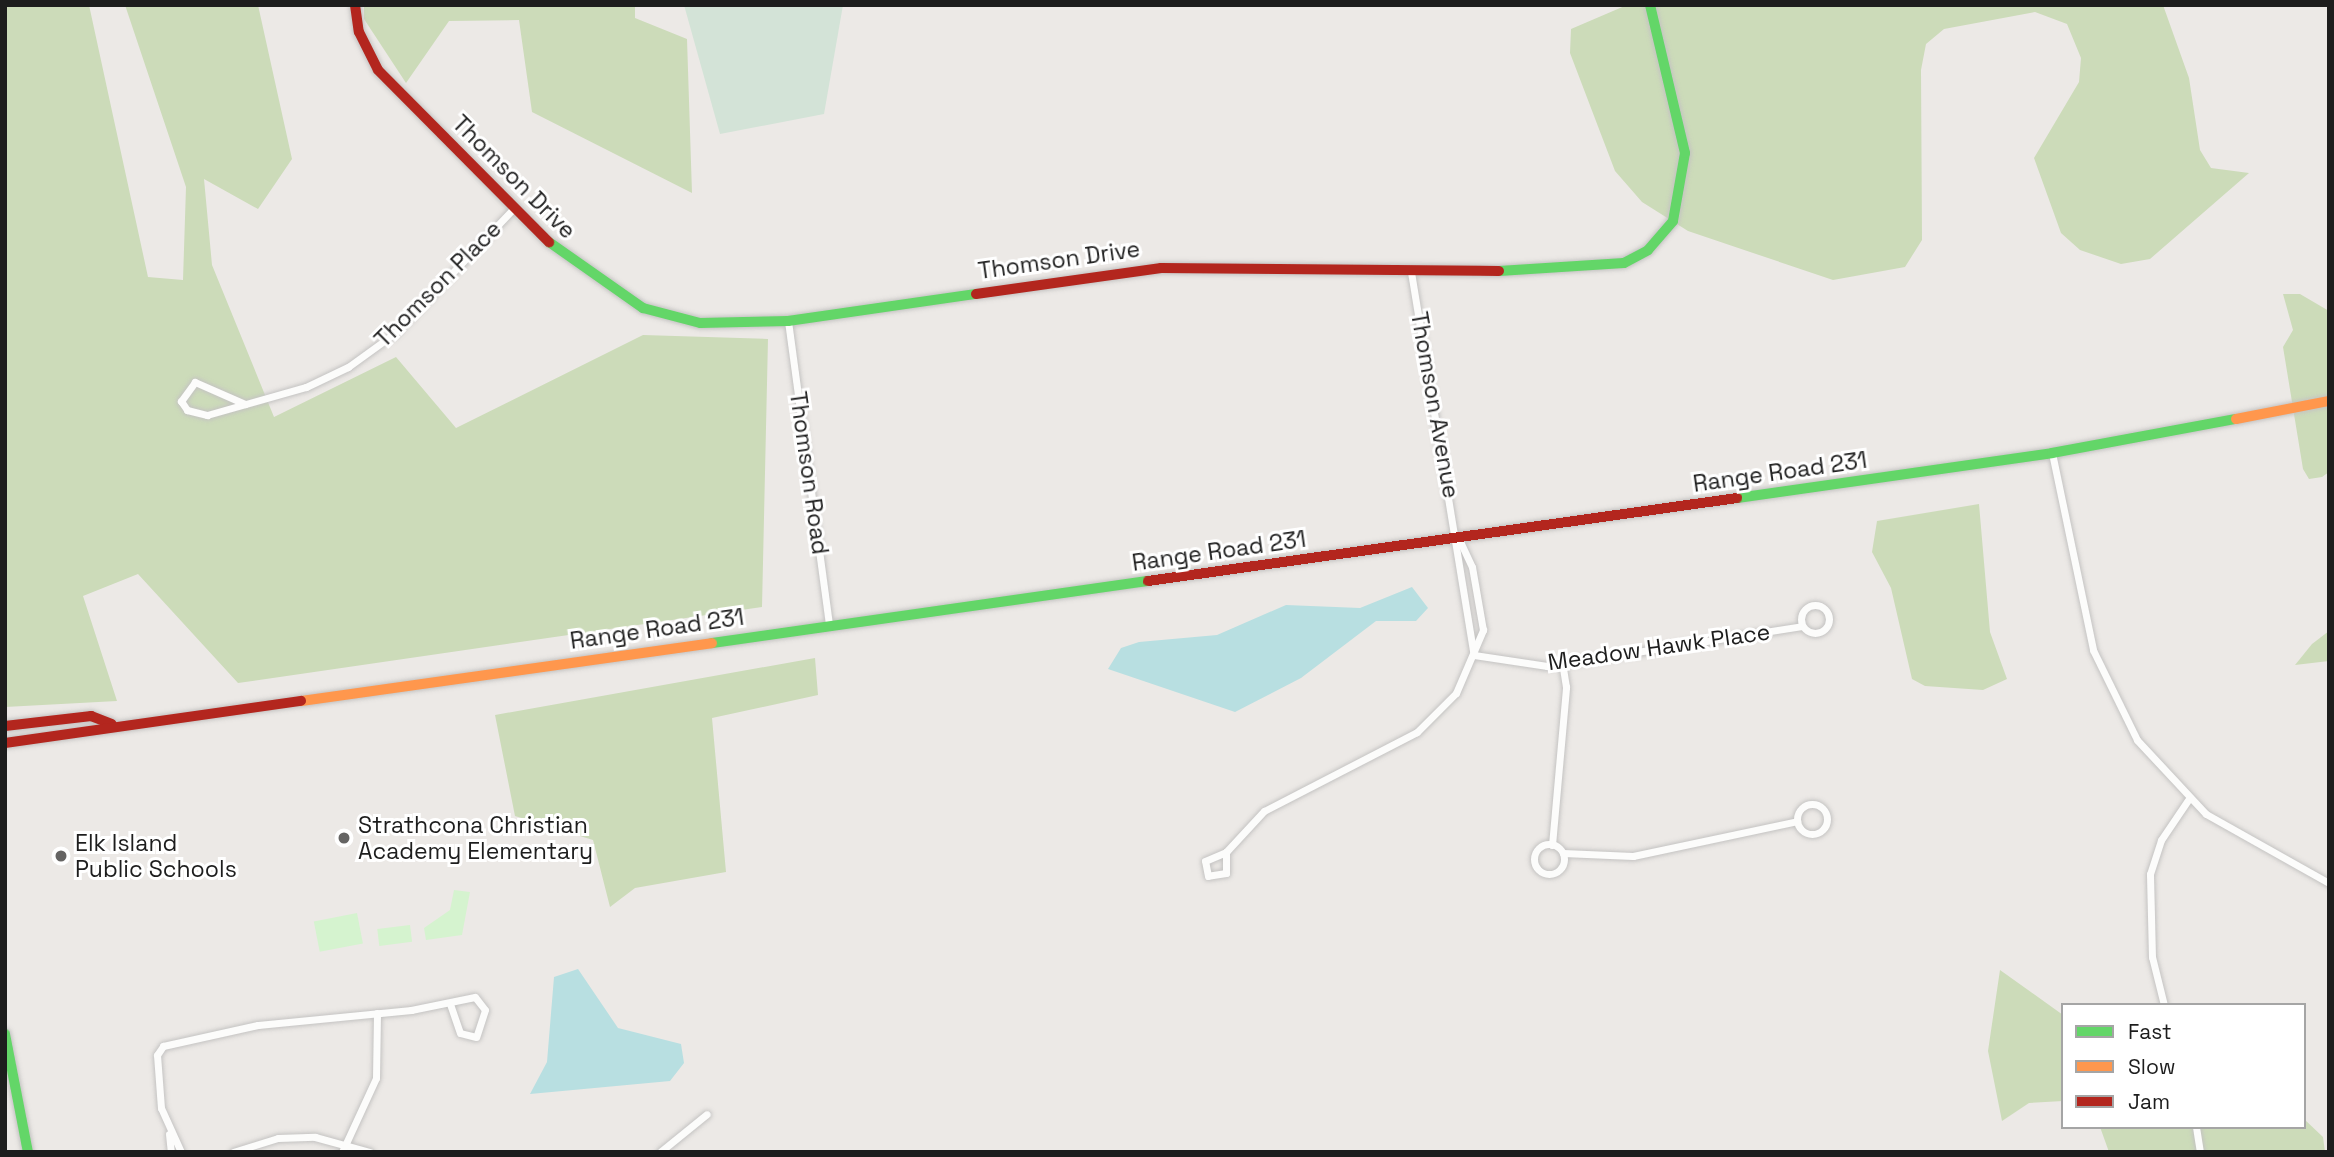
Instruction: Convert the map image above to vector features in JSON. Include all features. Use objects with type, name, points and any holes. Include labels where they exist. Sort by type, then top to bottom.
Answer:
[{"type":"street","name":"Thomson Drive","points":[[355,5],[359,32],[378,70],[513,209],[574,265],[643,308],[700,323],[788,321],[1161,268],[1411,272],[1596,268],[1648,250],[1673,220],[1685,163],[1650,5]]},
{"type":"street","name":"Thomson Place","points":[[245,404],[195,382],[183,389],[181,401],[187,410],[207,415],[245,404],[317,382],[395,333],[513,209]]},
{"type":"street","name":"Thomson Avenue","points":[[1411,272],[1459,539]]},
{"type":"street","name":"Thomson Road","points":[[788,321],[829,626]]},
{"type":"street","name":"Range Road 231","points":[[5,743],[112,724],[1459,539],[2052,453],[2329,401]]},
{"type":"street","points":[[2052,453],[2084,620],[2103,677],[2137,740],[2188,800],[2329,883]]},
{"type":"street","points":[[1459,539],[1474,655]]},
{"type":"street","points":[[1226,852],[1274,804],[1418,732],[1457,693],[1483,629],[1472,568],[1459,539]]},
{"type":"street","name":"Meadow Hawk Place","points":[[1474,655],[1562,663],[1802,626],[1823,631],[1826,611],[1806,608],[1802,626]]},
{"type":"street","points":[[1552,845],[1566,687],[1562,663]]},
{"type":"street","name":"Range Road 231","points":[[5,726],[91,716],[112,724]]},
{"type":"street","points":[[2164,1003],[2152,957],[2150,874],[2161,840],[2188,800]]},
{"type":"street","points":[[1813,804],[1827,820],[1810,834],[1797,821],[1801,809],[1813,804]]},
{"type":"street","points":[[1552,845],[1563,853],[1633,856],[1797,821]]},
{"type":"street","points":[[1552,845],[1536,852],[1539,871],[1558,872],[1563,853]]},
{"type":"street","points":[[171,1152],[158,1063],[163,1046],[258,1025],[481,1000],[478,1035],[460,1033],[450,1004]]},
{"type":"street","points":[[342,1152],[376,1077],[377,1013]]},
{"type":"street","points":[[5,1034],[28,1148]]},
{"type":"street","points":[[660,1152],[707,1114]]},
{"type":"street","points":[[2196,1129],[2200,1152]]},
{"type":"street","points":[[169,1133],[181,1152]]},
{"type":"street","points":[[233,1152],[278,1139],[347,1142],[370,1152]]},
{"type":"green space","points":[[5,5],[89,5],[148,277],[183,280],[186,187],[125,5],[258,5],[292,159],[258,209],[204,179],[212,265],[274,417],[396,357],[456,428],[643,335],[768,339],[762,607],[238,683],[138,574],[83,596],[117,701],[5,707]]},
{"type":"green space","points":[[364,5],[635,5],[635,18],[687,39],[692,193],[532,112],[519,20],[449,21],[406,83],[364,19]]},
{"type":"green space","points":[[684,5],[843,5],[824,114],[720,134]]},
{"type":"green space","points":[[1627,5],[2163,5],[2189,78],[2200,150],[2211,168],[2249,173],[2150,259],[2121,264],[2080,250],[2061,233],[2034,158],[2079,82],[2081,58],[2067,24],[2035,12],[1944,29],[1926,44],[1921,70],[1922,240],[1905,267],[1833,280],[1688,231],[1642,202],[1615,171],[1570,53],[1571,29]]},
{"type":"green space","points":[[2283,294],[2300,294],[2329,311],[2329,472],[2322,477],[2309,479],[2303,469],[2283,347],[2293,330]]},
{"type":"green space","points":[[1979,504],[1990,632],[2007,679],[1983,690],[1925,686],[1912,679],[1891,588],[1872,552],[1877,521]]},
{"type":"green space","points":[[2329,631],[2329,661],[2295,665],[2312,644]]},
{"type":"green space","points":[[815,658],[818,695],[712,718],[726,872],[635,888],[610,907],[593,840],[515,816],[495,715]]},
{"type":"green space","points":[[454,890],[470,892],[462,935],[426,940],[424,928],[450,910]]},
{"type":"green space","points":[[357,913],[363,943],[320,952],[314,921]]},
{"type":"green space","points":[[410,925],[412,942],[379,946],[377,929]]},
{"type":"green space","points":[[2000,970],[2061,1014],[2061,1101],[2029,1103],[2002,1121],[1988,1051]]},
{"type":"green space","points":[[2306,1121],[2323,1137],[2325,1152],[2109,1152],[2101,1129],[2306,1129]]},
{"type":"water","points":[[1412,587],[1428,608],[1416,621],[1376,621],[1301,678],[1235,712],[1108,669],[1121,648],[1139,642],[1217,635],[1286,605],[1360,608]]},
{"type":"water","points":[[578,969],[618,1028],[681,1044],[684,1063],[670,1081],[530,1094],[547,1062],[554,977]]},
{"type":"traffic: fast","points":[[1499,271],[1624,263],[1648,250],[1673,221],[1685,153],[1650,5]]},
{"type":"traffic: fast","points":[[549,242],[643,308],[700,323],[788,321],[976,294]]},
{"type":"traffic: fast","points":[[1737,498],[2052,453],[2236,419]]},
{"type":"traffic: fast","points":[[712,643],[1148,581]]},
{"type":"traffic: fast","points":[[5,1034],[28,1152]]},
{"type":"traffic: slow","points":[[2236,419],[2329,401]]},
{"type":"traffic: slow","points":[[301,701],[712,643]]},
{"type":"traffic: jam","points":[[355,5],[359,32],[378,70],[549,242]]},
{"type":"traffic: jam","points":[[976,294],[1161,268],[1499,271]]},
{"type":"traffic: jam","points":[[1148,581],[1737,498]]},
{"type":"traffic: jam","points":[[5,743],[301,701]]},
{"type":"traffic: jam","points":[[5,726],[91,716],[112,724]]},
{"type":"place","name":"Strathcona Christian Academy Elementary","points":[[344,838]]},
{"type":"place","name":"Elk Island Public Schools","points":[[61,856]]}]
